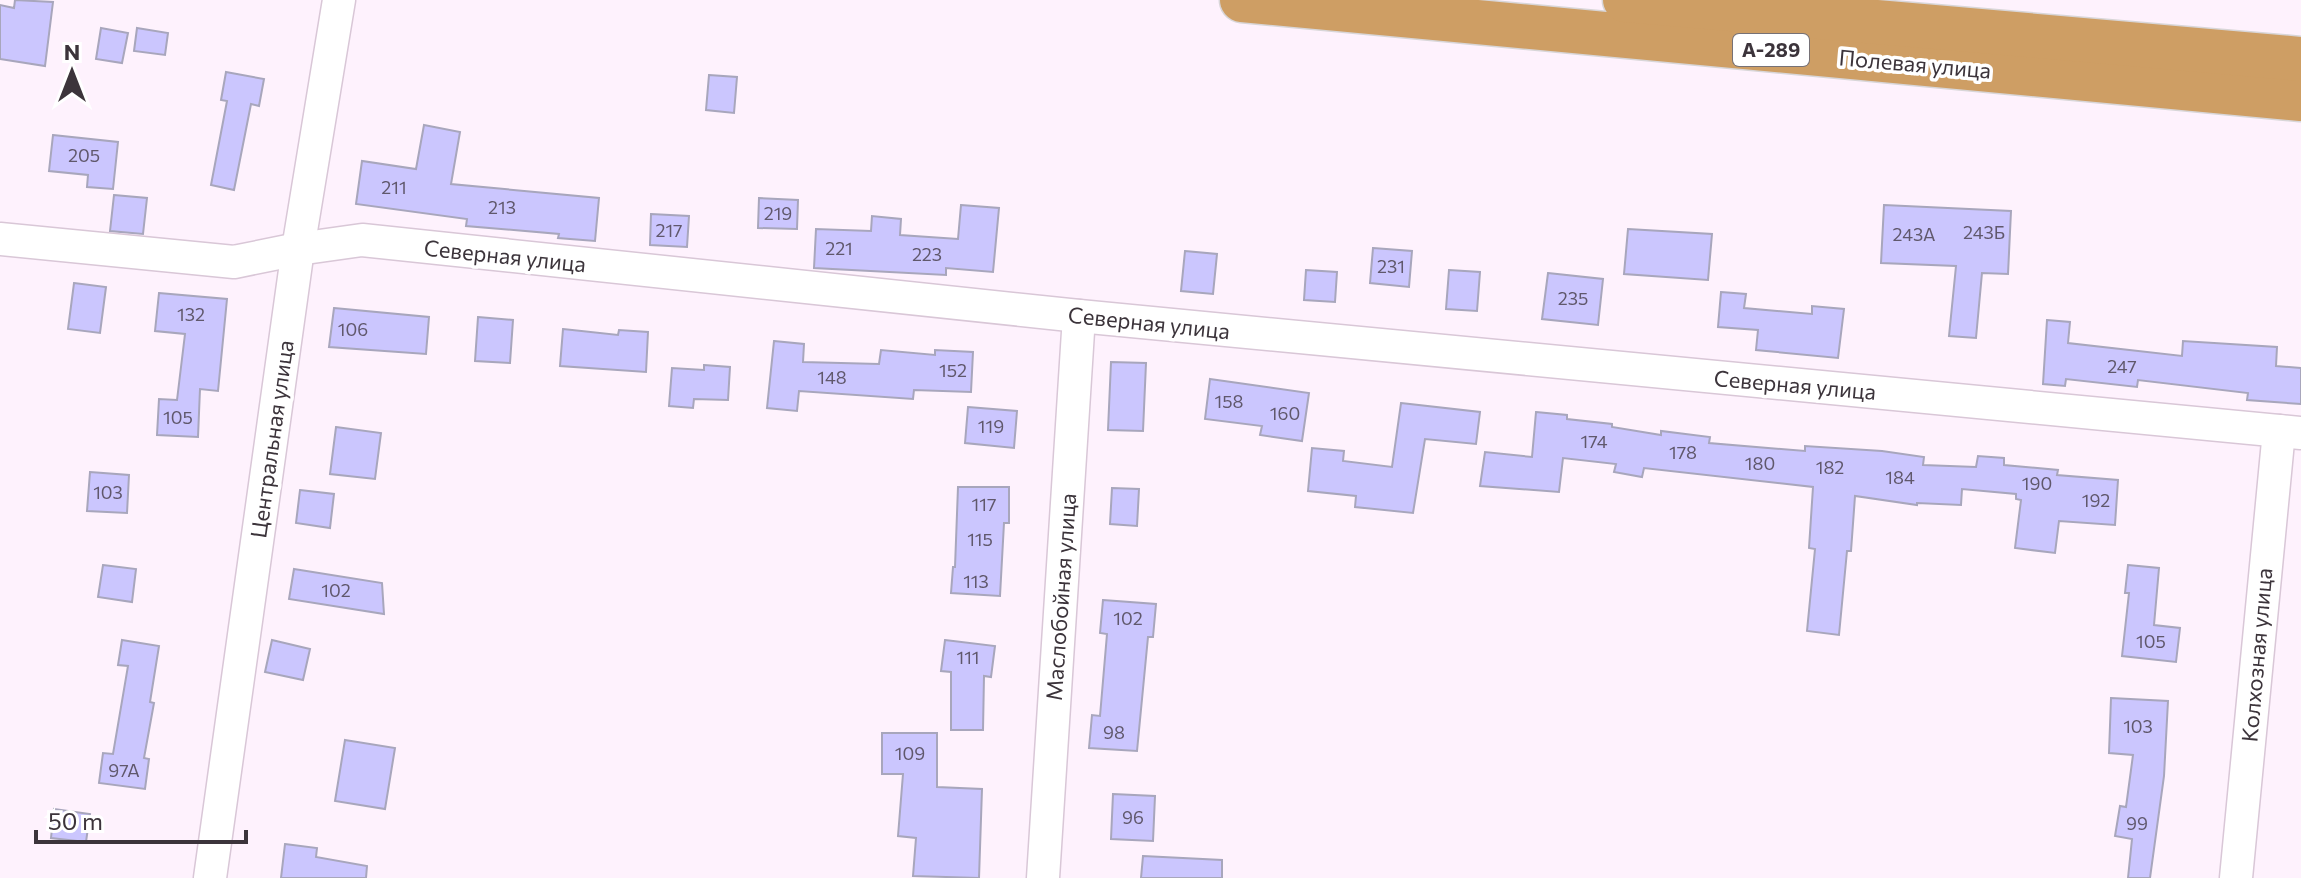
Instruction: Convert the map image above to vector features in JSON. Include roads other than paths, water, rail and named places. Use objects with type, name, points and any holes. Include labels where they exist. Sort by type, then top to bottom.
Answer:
[{"type":"highway","name":"Полевая улица","points":[[1242,0],[2301,99]]},
{"type":"highway","name":"Полевая улица","points":[[1625,0],[2301,59]]},
{"type":"street","name":"Центральная улица","points":[[210,878],[298,249],[339,2]]},
{"type":"street","name":"Северная улица","points":[[0,239],[234,262],[362,240],[1079,316],[2290,432]]},
{"type":"street","name":"Маслобойная улица","points":[[1043,878],[1079,316]]},
{"type":"street","name":"Колхозная улица","points":[[2236,878],[2290,432]]}]
